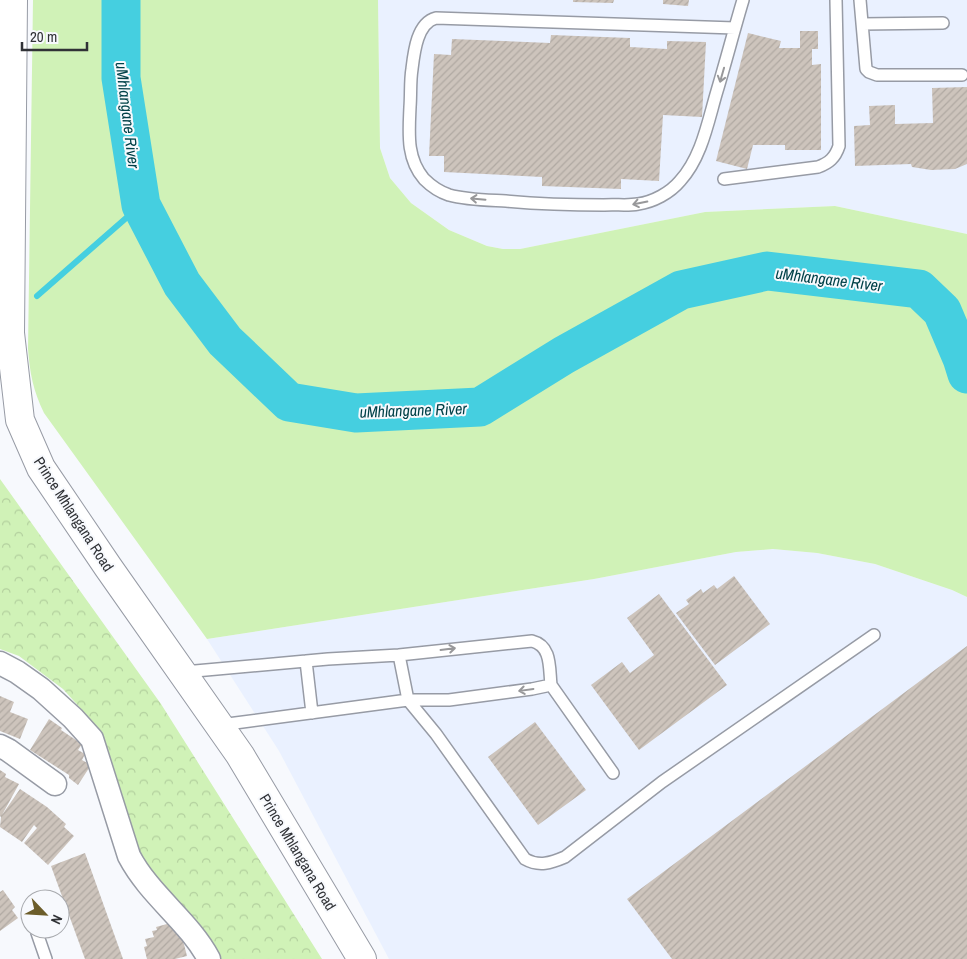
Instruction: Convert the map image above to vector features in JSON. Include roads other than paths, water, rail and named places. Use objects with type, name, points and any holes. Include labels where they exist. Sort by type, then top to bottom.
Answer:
[{"type":"street","name":"Prince Mhlangana Road","points":[[12,0],[10,333],[20,420],[41,468],[240,755],[362,959]]},
{"type":"street","points":[[0,663],[17,672],[41,689],[74,718],[92,739],[130,856],[138,872],[198,941],[209,959]]},
{"type":"street","points":[[0,746],[55,784]]},
{"type":"lane","points":[[735,28],[436,18],[427,22],[420,33],[411,73],[409,144],[413,160],[425,180],[438,190],[450,195],[472,199],[556,205],[639,204],[660,197],[672,190],[681,181],[691,166],[704,137],[743,0]]},
{"type":"lane","points":[[724,179],[818,167],[827,163],[837,153],[839,146],[836,0]]},
{"type":"lane","points":[[860,0],[866,68],[869,72],[877,75],[962,75]]},
{"type":"lane","points":[[862,24],[943,23]]},
{"type":"lane","points":[[399,655],[408,700],[436,734],[525,859],[532,863],[549,863],[565,857],[662,782],[874,635]]},
{"type":"lane","points":[[183,673],[306,661],[399,655],[532,641],[542,645],[546,651],[551,685],[614,773]]},
{"type":"lane","points":[[306,661],[312,713]]},
{"type":"lane","points":[[220,725],[408,700],[449,700],[551,685]]},
{"type":"lane","points":[[39,939],[46,959]]},
{"type":"waterway","name":"uMhlangane River","points":[[121,0],[121,78],[141,205],[182,284],[225,341],[289,402],[356,413],[480,407],[564,355],[681,290],[767,271],[919,289],[942,311],[967,374]]},
{"type":"waterway","points":[[37,296],[141,205]]}]
